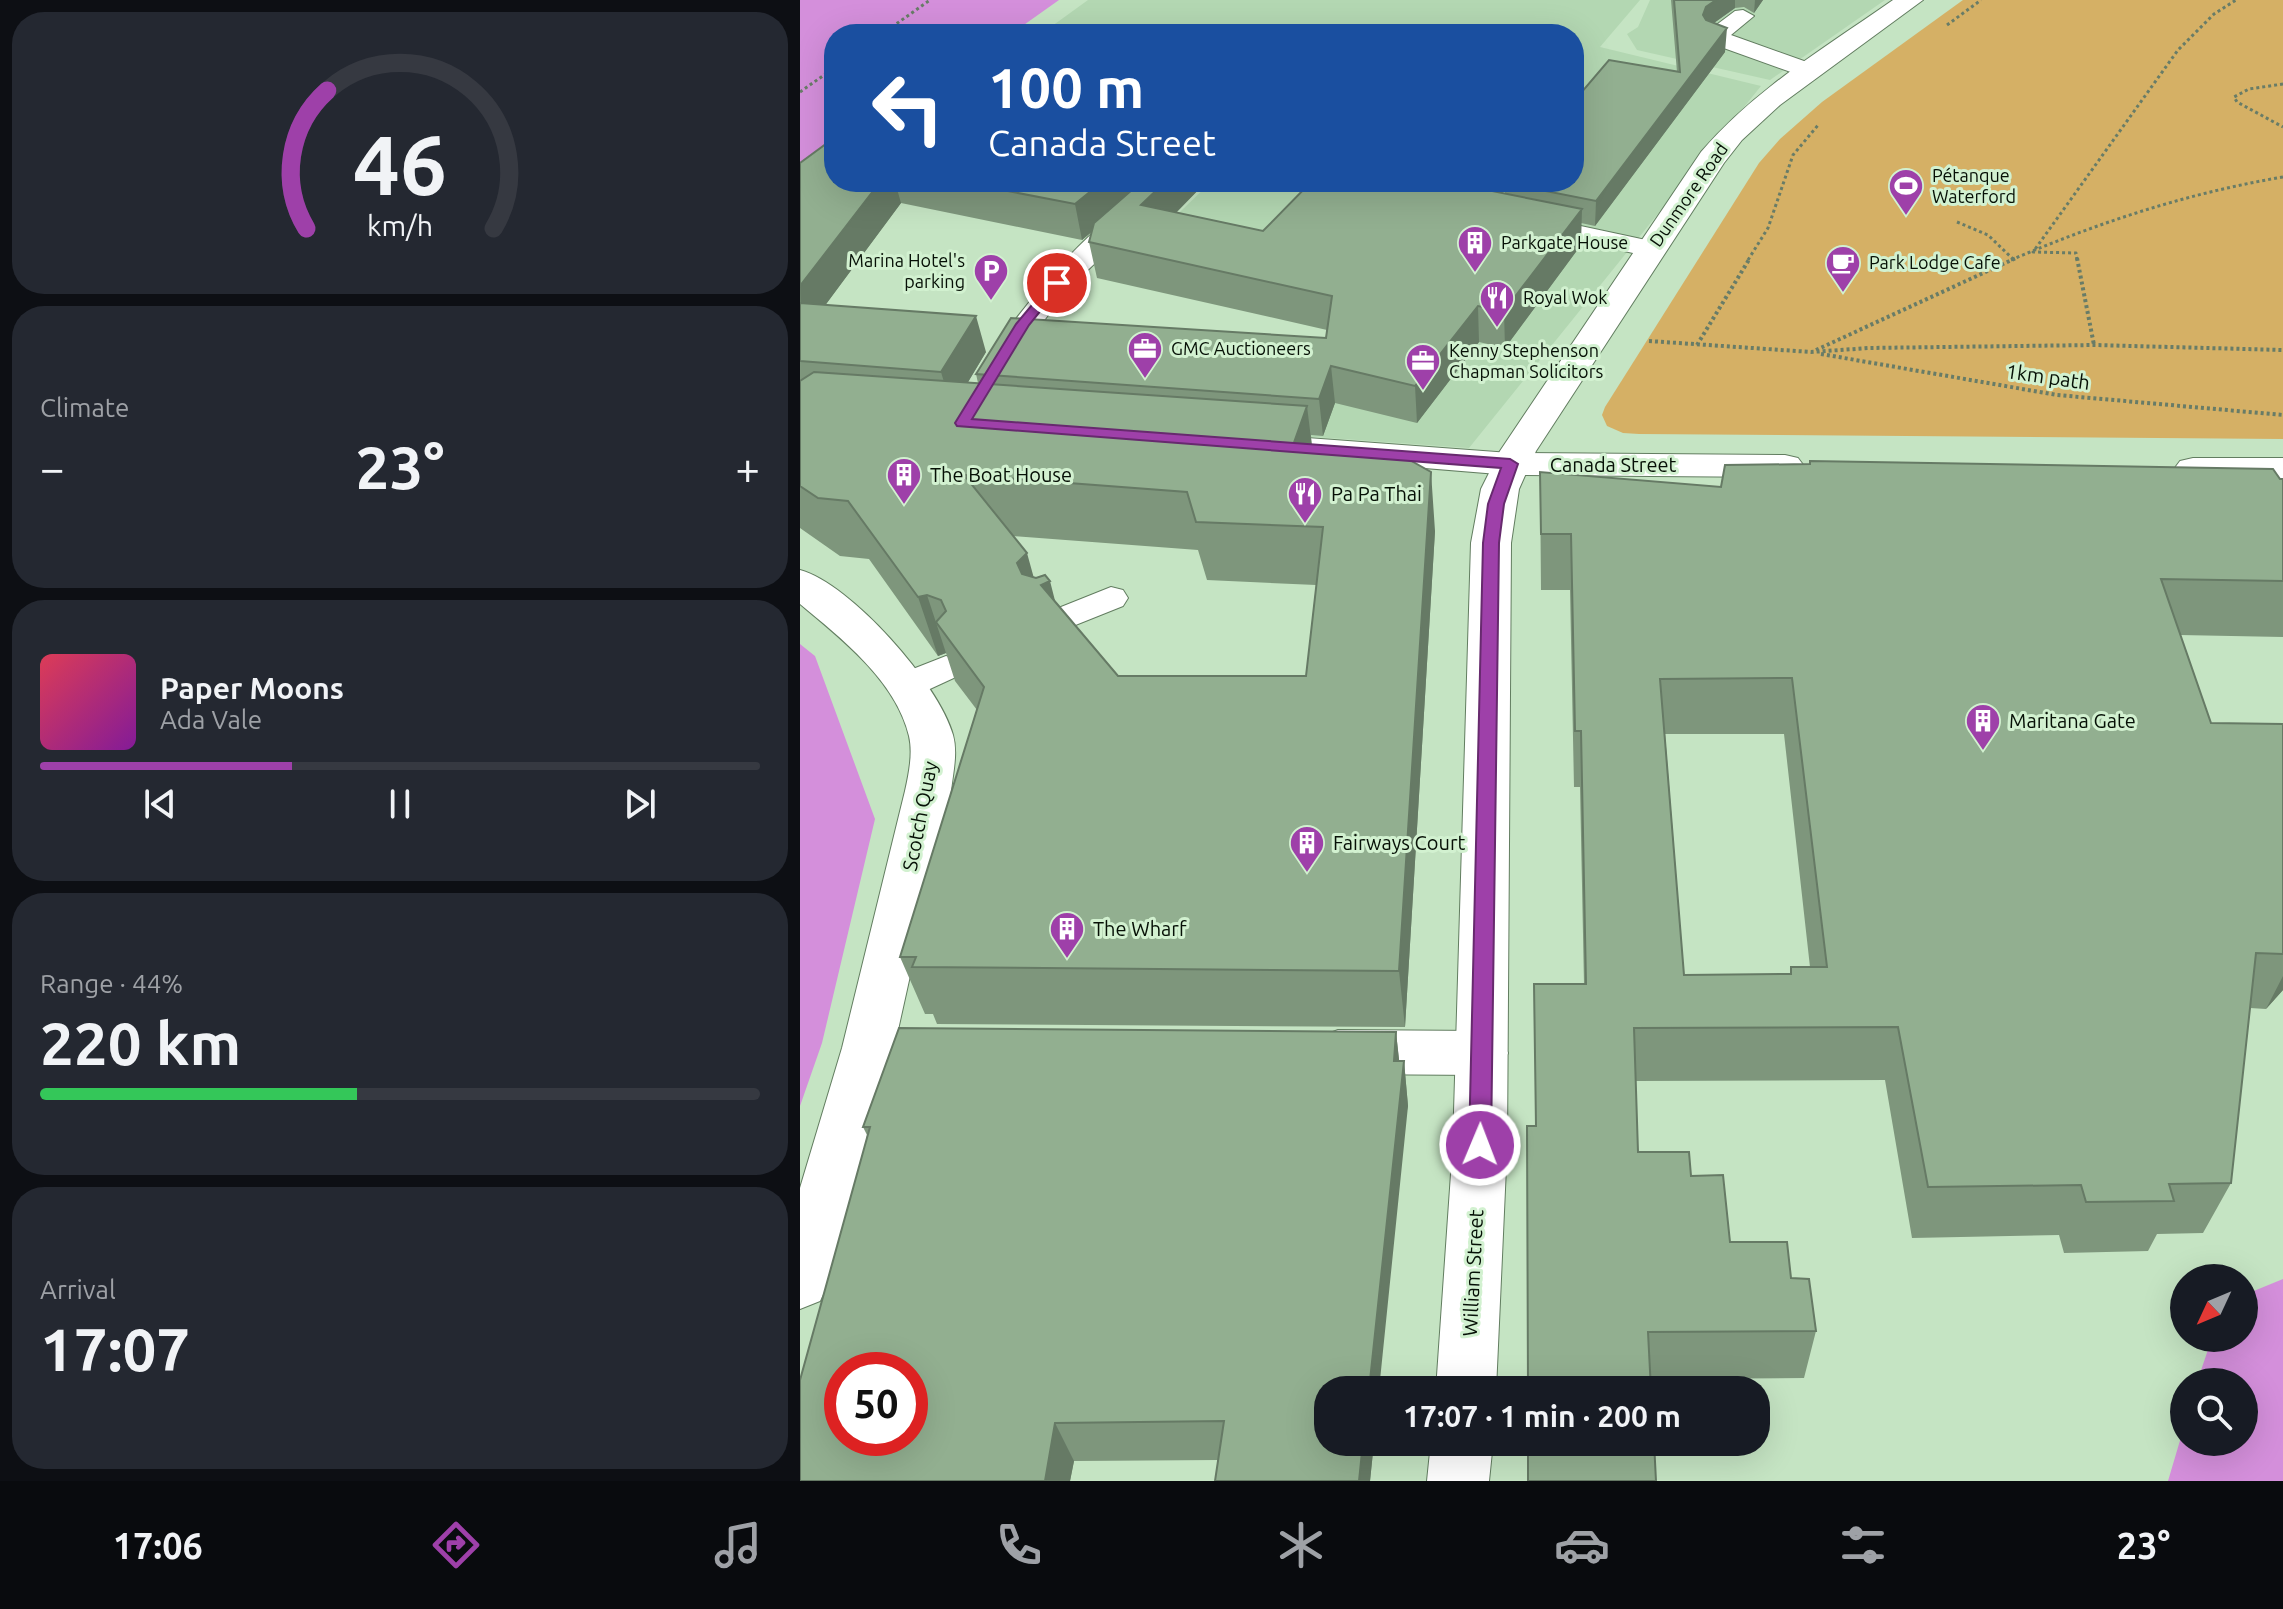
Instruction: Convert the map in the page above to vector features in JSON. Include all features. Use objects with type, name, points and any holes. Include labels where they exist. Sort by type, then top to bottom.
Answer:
[{"type":"main road","name":"Dunmore Road","points":[[1549,401],[1732,134],[1770,99],[1910,0]]},
{"type":"main road","name":"William Street","points":[[1467,1376],[1475,1256],[1482,1053],[1491,543],[1496,504],[1510,464],[1549,401]]},
{"type":"main road","name":"Canada Street","points":[[1216,442],[1510,464],[1819,466]]},
{"type":"main road","points":[[2155,468],[2265,478]]},
{"type":"main road","name":"Scotch Quay","points":[[800,583],[855,630],[926,677],[932,761],[891,1049],[800,1282]]},
{"type":"main road","points":[[1293,1052],[1482,1053]]},
{"type":"main road","points":[[1458,1481],[1461,1456]]},
{"type":"lane","points":[[1743,16],[1715,37],[1810,71]]},
{"type":"lane","points":[[984,386],[1058,268],[1121,192]]},
{"type":"lane","points":[[1058,268],[1148,201]]},
{"type":"lane","points":[[1511,219],[1651,249]]},
{"type":"lane","points":[[1053,623],[1111,598]]},
{"type":"path","points":[[896,24],[930,0]]},
{"type":"path","points":[[1944,28],[1981,0]]},
{"type":"path","points":[[2033,252],[2178,50],[2214,14],[2236,0]]},
{"type":"path","points":[[800,92],[824,75]]},
{"type":"path","points":[[2283,84],[2249,89],[2234,97],[2237,102],[2283,127]]},
{"type":"path","points":[[1824,118],[1793,155],[1768,228],[1697,345],[1811,352],[2094,345],[2283,350]]},
{"type":"path","points":[[1811,352],[2014,260],[2151,208],[2231,186],[2283,177]]},
{"type":"path","points":[[1957,222],[1988,235],[2014,260]]},
{"type":"path","points":[[2033,252],[2076,253],[2094,345]]},
{"type":"path","name":"1km path","points":[[1811,352],[2057,395],[2283,415]]},
{"type":"shaded area","points":[[800,0],[1059,0],[1025,24],[824,24],[824,165],[800,182]]},
{"type":"shaded area","points":[[1088,0],[1640,0],[1600,47],[1761,86],[1469,448],[982,413],[1019,351],[1343,374],[1410,293],[1155,236],[1201,192],[1584,192],[1584,24],[1055,24]]},
{"type":"shaded area","points":[[1650,0],[1885,0],[1770,80],[1637,50],[1627,34],[1638,27]]},
{"type":"shaded area","points":[[1963,0],[2283,0],[2283,439],[1639,434],[1623,433],[1607,426],[1602,415],[1605,407],[1759,163],[1780,139],[1822,102]]},
{"type":"shaded area","points":[[800,644],[815,656],[875,819],[822,1043],[800,1106]]},
{"type":"building","points":[[1674,0],[1716,0],[1706,7],[1703,15],[1706,20],[1727,28],[1596,201],[1550,192],[1584,192],[1584,89],[1609,60],[1680,72]]},
{"type":"building","points":[[824,145],[824,192],[872,192],[800,286],[800,163]]},
{"type":"building","points":[[1013,192],[1090,192],[1075,204]]},
{"type":"building","points":[[1130,192],[1155,192],[1141,205],[1263,231],[1301,192],[1497,192],[1582,209],[1504,311],[1478,306],[1415,386],[1331,366],[1319,399],[976,374],[1011,318],[1326,338],[1332,296],[1089,242],[1094,223]]},
{"type":"building","points":[[800,303],[976,316],[941,372],[800,361]]},
{"type":"building","points":[[814,372],[1307,406],[1292,448],[1406,458],[1431,472],[1399,971],[912,967],[916,957],[900,957],[984,687],[936,622],[946,611],[941,600],[927,595],[918,597],[848,501],[818,498],[800,486],[800,381]],"holes":[[[964,475],[1187,492],[1196,522],[1323,527],[1306,676],[1118,676],[1041,585],[1050,581],[1045,575],[1036,578],[1022,574],[1017,563],[1027,553]]]},
{"type":"building","points":[[1810,461],[2273,469],[2283,479],[2283,581],[2161,579],[2211,723],[2283,724],[2283,954],[2256,953],[2231,1183],[2169,1184],[2174,1201],[2086,1202],[2081,1185],[1928,1187],[1898,1027],[1634,1028],[1638,1152],[1689,1152],[1691,1176],[1723,1175],[1730,1242],[1787,1242],[1791,1278],[1809,1279],[1816,1331],[1648,1332],[1650,1376],[1528,1376],[1527,1126],[1536,1126],[1534,984],[1586,984],[1581,731],[1575,731],[1571,534],[1541,534],[1540,472],[1721,487],[1725,465],[1810,464]],"holes":[[[1792,678],[1827,967],[1791,967],[1791,974],[1684,975],[1660,679]]]},
{"type":"building","points":[[899,1028],[1396,1032],[1394,1061],[1404,1061],[1370,1376],[1314,1376],[1314,1456],[1362,1456],[1359,1481],[1215,1481],[1224,1421],[1055,1423],[1045,1481],[800,1481],[800,1380],[870,1127],[863,1127]]},
{"type":"building","points":[[1528,1456],[1655,1456],[1656,1481],[1528,1481]]},
{"type":"waterway","points":[[2250,1481],[2283,1354]]},
{"type":"place","name":"Pétanque Waterford","points":[[1906,217]]},
{"type":"place","name":"Parkgate House","points":[[1475,274]]},
{"type":"place","name":"Park Lodge Cafe","points":[[1843,294]]},
{"type":"place","name":"Marina Hotel's parking","points":[[991,302]]},
{"type":"place","name":"Royal Wok","points":[[1497,329]]},
{"type":"place","name":"GMC Auctioneers","points":[[1145,380]]},
{"type":"place","name":"Kenny Stephenson Chapman Solicitors","points":[[1423,392]]},
{"type":"place","name":"The Boat House","points":[[904,506]]},
{"type":"place","name":"Pa Pa Thai","points":[[1305,525]]},
{"type":"place","name":"Maritana Gate","points":[[1983,752]]},
{"type":"place","name":"Fairways Court","points":[[1307,874]]},
{"type":"place","name":"The Wharf","points":[[1067,960]]},
{"type":"route","points":[[1057,283],[1023,324],[962,423],[1510,464],[1496,504],[1491,543],[1480,1145]]}]
